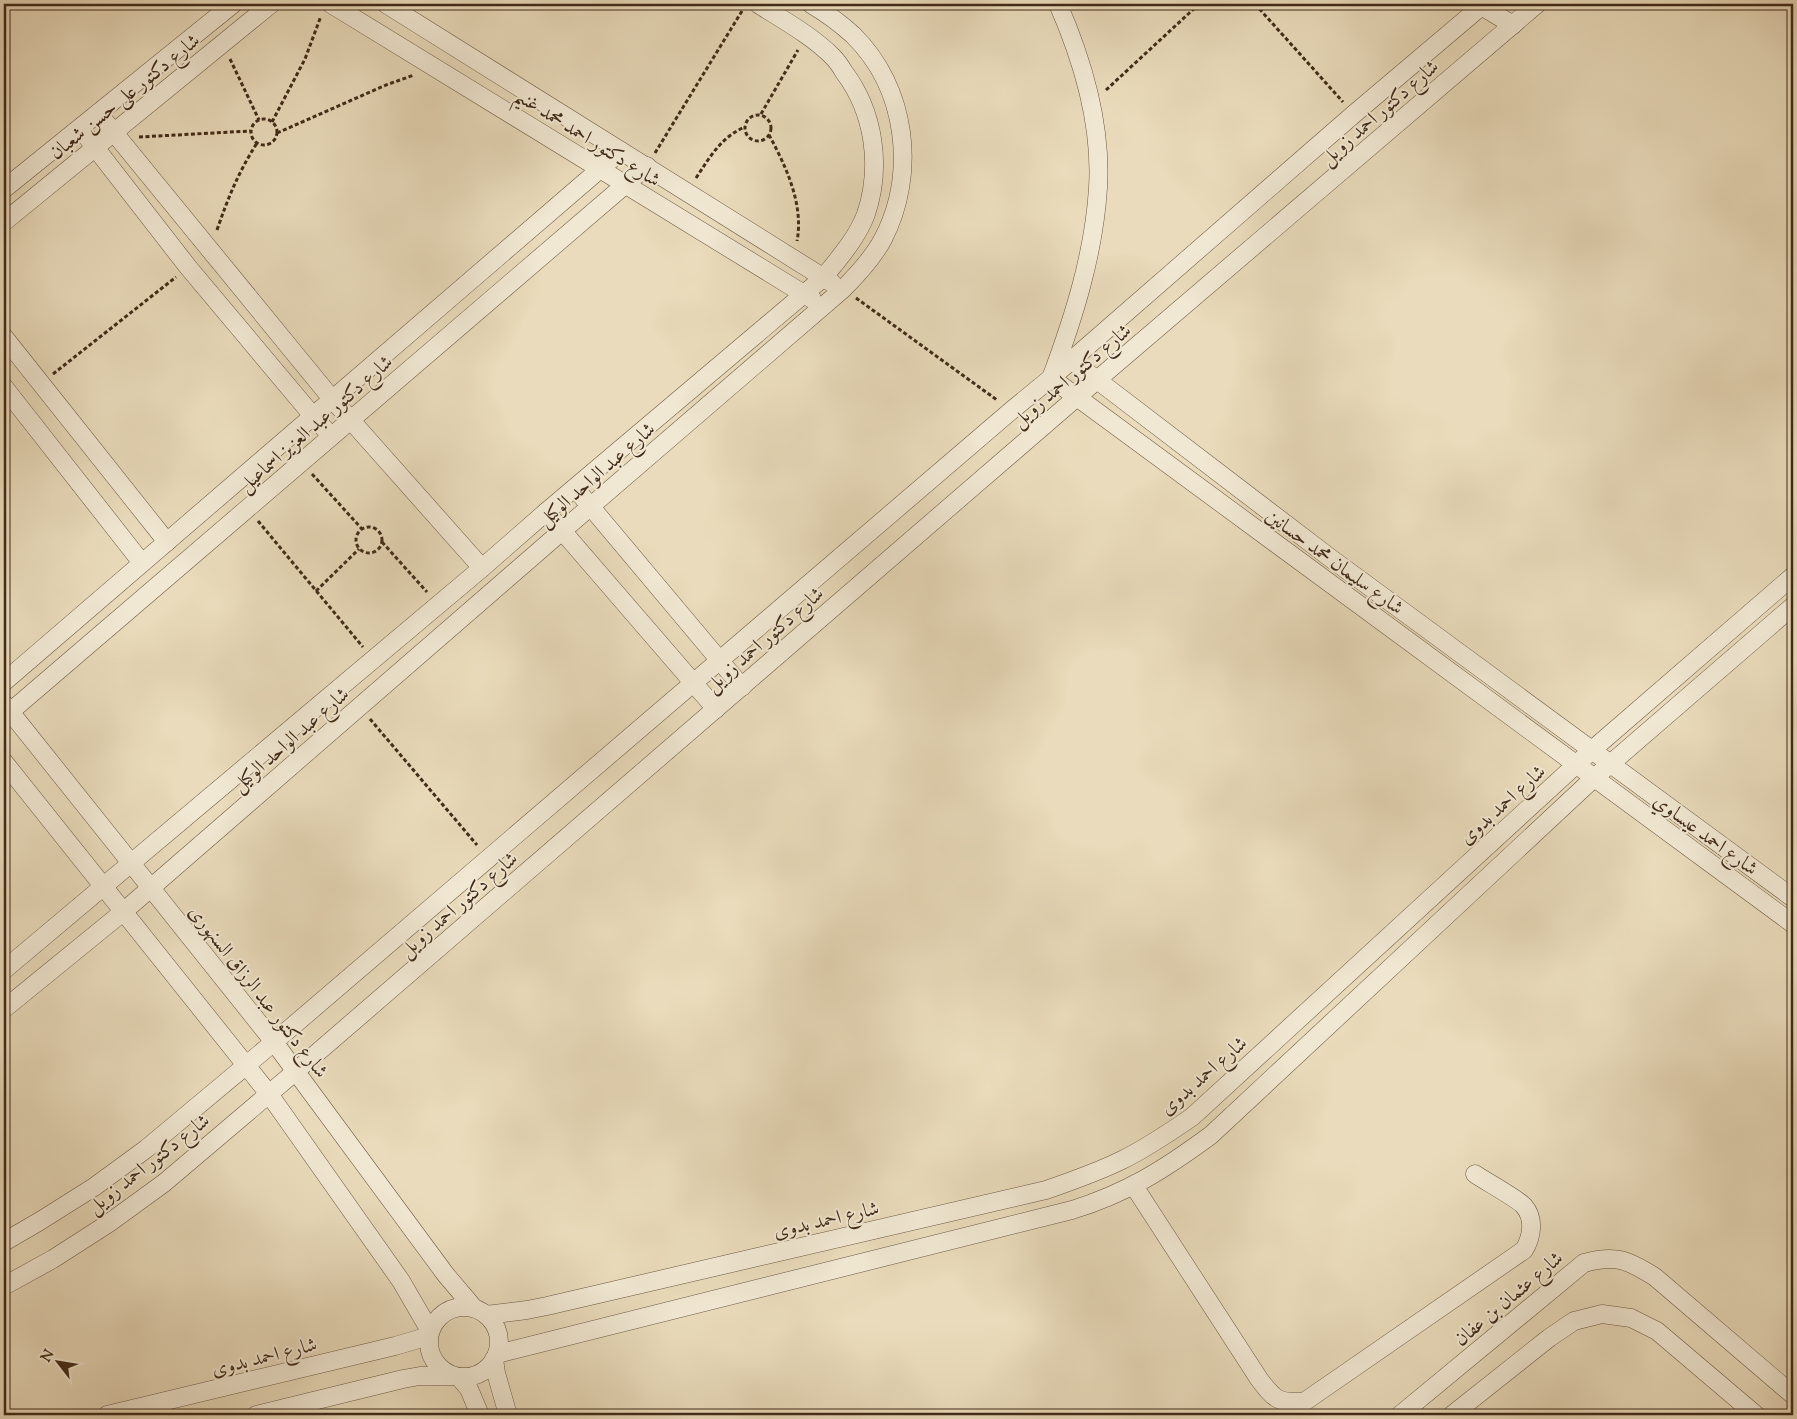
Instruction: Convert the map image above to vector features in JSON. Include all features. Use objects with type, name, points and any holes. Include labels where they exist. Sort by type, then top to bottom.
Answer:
[{"type":"street","name":"شارع دكتور على حسن شعبان","points":[[4,189],[233,4]]},
{"type":"street","name":"شارع دكتور على حسن شعبان","points":[[4,222],[95,147],[116,135],[222,43],[271,4]]},
{"type":"street","name":"شارع دكتور احمد محمد غنيم","points":[[386,4],[843,289]]},
{"type":"street","name":"شارع عبد الواحد الوكيل","points":[[4,970],[132,864],[824,277],[851,244],[865,214],[873,181],[874,148],[867,115],[854,84],[834,57],[806,35],[758,4]]},
{"type":"street","name":"شارع عبد الواحد الوكيل","points":[[4,1008],[151,888],[562,530],[843,289],[868,263],[883,240],[894,215],[901,188],[902,133],[886,81],[872,57],[854,36],[834,18],[811,4]]},
{"type":"street","points":[[1050,378],[1073,318],[1082,285],[1092,236],[1098,187],[1096,137],[1088,87],[1074,39],[1058,4]]},
{"type":"street","points":[[1481,4],[1513,25]]},
{"type":"street","name":"شارع دكتور احمد زويل","points":[[4,1242],[94,1187],[146,1149],[246,1066],[1071,360],[1481,4]]},
{"type":"street","name":"شارع دكتور احمد زويل","points":[[4,1286],[53,1259],[117,1217],[164,1183],[1077,397],[1537,4]]},
{"type":"street","name":"شارع دكتور احمد محمد غنيم","points":[[326,7],[435,68],[823,306]]},
{"type":"street","points":[[98,113],[332,399],[482,568]]},
{"type":"street","points":[[80,128],[188,266],[331,436]]},
{"type":"street","name":"شارع دكتور عبد العزيز اسماعيل","points":[[4,682],[621,151]]},
{"type":"street","name":"شارع دكتور عبد العزيز اسماعيل","points":[[7,708],[248,510],[331,436],[647,166]]},
{"type":"street","points":[[4,337],[167,542]]},
{"type":"street","name":"شارع سليمان محمد حسانين","points":[[1071,360],[1329,558],[1609,764]]},
{"type":"street","name":"شارع سليمان محمد حسانين","points":[[1050,378],[1594,778]]},
{"type":"street","points":[[4,387],[142,563]]},
{"type":"street","points":[[575,488],[742,687]]},
{"type":"street","points":[[546,512],[716,709]]},
{"type":"street","name":"شارع احمد بدوى","points":[[480,1312],[514,1312],[548,1306],[1046,1190],[1122,1160],[1158,1140],[1192,1117],[1592,750],[1793,576]]},
{"type":"street","points":[[256,1415],[403,1379],[420,1376],[470,1376],[480,1373],[488,1367],[496,1356],[1072,1210],[1103,1200],[1134,1186],[1177,1160],[1211,1135],[1609,764],[1793,606]]},
{"type":"street","name":"شارع دكتور عبد الرزاق السنهورى","points":[[7,708],[274,1042],[446,1275],[480,1312]]},
{"type":"street","points":[[4,762],[269,1094],[401,1282],[430,1333]]},
{"type":"street","name":"شارع احمد عيساوي","points":[[1609,764],[1793,898]]},
{"type":"street","name":"شارع احمد عيساوي","points":[[1594,778],[1793,924]]},
{"type":"street","points":[[1134,1186],[1270,1394],[1284,1402],[1304,1402],[1524,1250],[1530,1239],[1531,1220],[1524,1206],[1475,1174]]},
{"type":"street","name":"شارع عثمان بن عفان","points":[[1400,1415],[1584,1263],[1602,1258],[1621,1259],[1655,1277],[1793,1395]]},
{"type":"street","points":[[480,1415],[469,1389],[457,1376],[445,1372],[437,1365],[429,1346],[430,1333],[436,1321],[443,1314],[453,1309],[464,1307],[480,1312],[496,1329],[498,1337],[496,1373],[508,1415]]},
{"type":"street","points":[[1452,1415],[1574,1321],[1602,1314],[1631,1318],[1657,1331],[1756,1415]]},
{"type":"street","name":"شارع احمد بدوى","points":[[107,1415],[395,1346],[430,1333]]},
{"type":"path","points":[[647,166],[747,4]]},
{"type":"path","points":[[1091,104],[1199,4]]},
{"type":"path","points":[[1255,4],[1354,114]]},
{"type":"path","points":[[272,122],[305,59],[326,7]]},
{"type":"path","points":[[762,114],[806,35]]},
{"type":"path","points":[[222,43],[259,120]]},
{"type":"path","points":[[277,133],[386,85],[435,68]]},
{"type":"path","points":[[687,192],[717,146],[726,138],[745,127],[750,117],[762,114],[770,121],[771,130],[765,139],[754,140],[749,137],[745,127]]},
{"type":"path","points":[[268,119],[272,122],[277,129],[275,139],[267,145],[262,145],[253,140],[250,131],[252,126],[259,120],[268,119]]},
{"type":"path","points":[[116,135],[250,131]]},
{"type":"path","points":[[769,135],[782,159],[793,191],[799,232],[794,258]]},
{"type":"path","points":[[210,250],[230,191],[242,166],[257,143]]},
{"type":"path","points":[[41,383],[188,266]]},
{"type":"path","points":[[843,289],[1012,410]]},
{"type":"path","points":[[301,462],[362,528]]},
{"type":"path","points":[[248,510],[373,659]]},
{"type":"path","points":[[382,542],[380,547],[372,552],[363,552],[359,549],[356,540],[358,532],[362,528],[367,526],[376,529],[380,533],[382,542],[439,604]]},
{"type":"path","points":[[316,591],[359,549]]},
{"type":"path","points":[[359,707],[489,858]]}]
